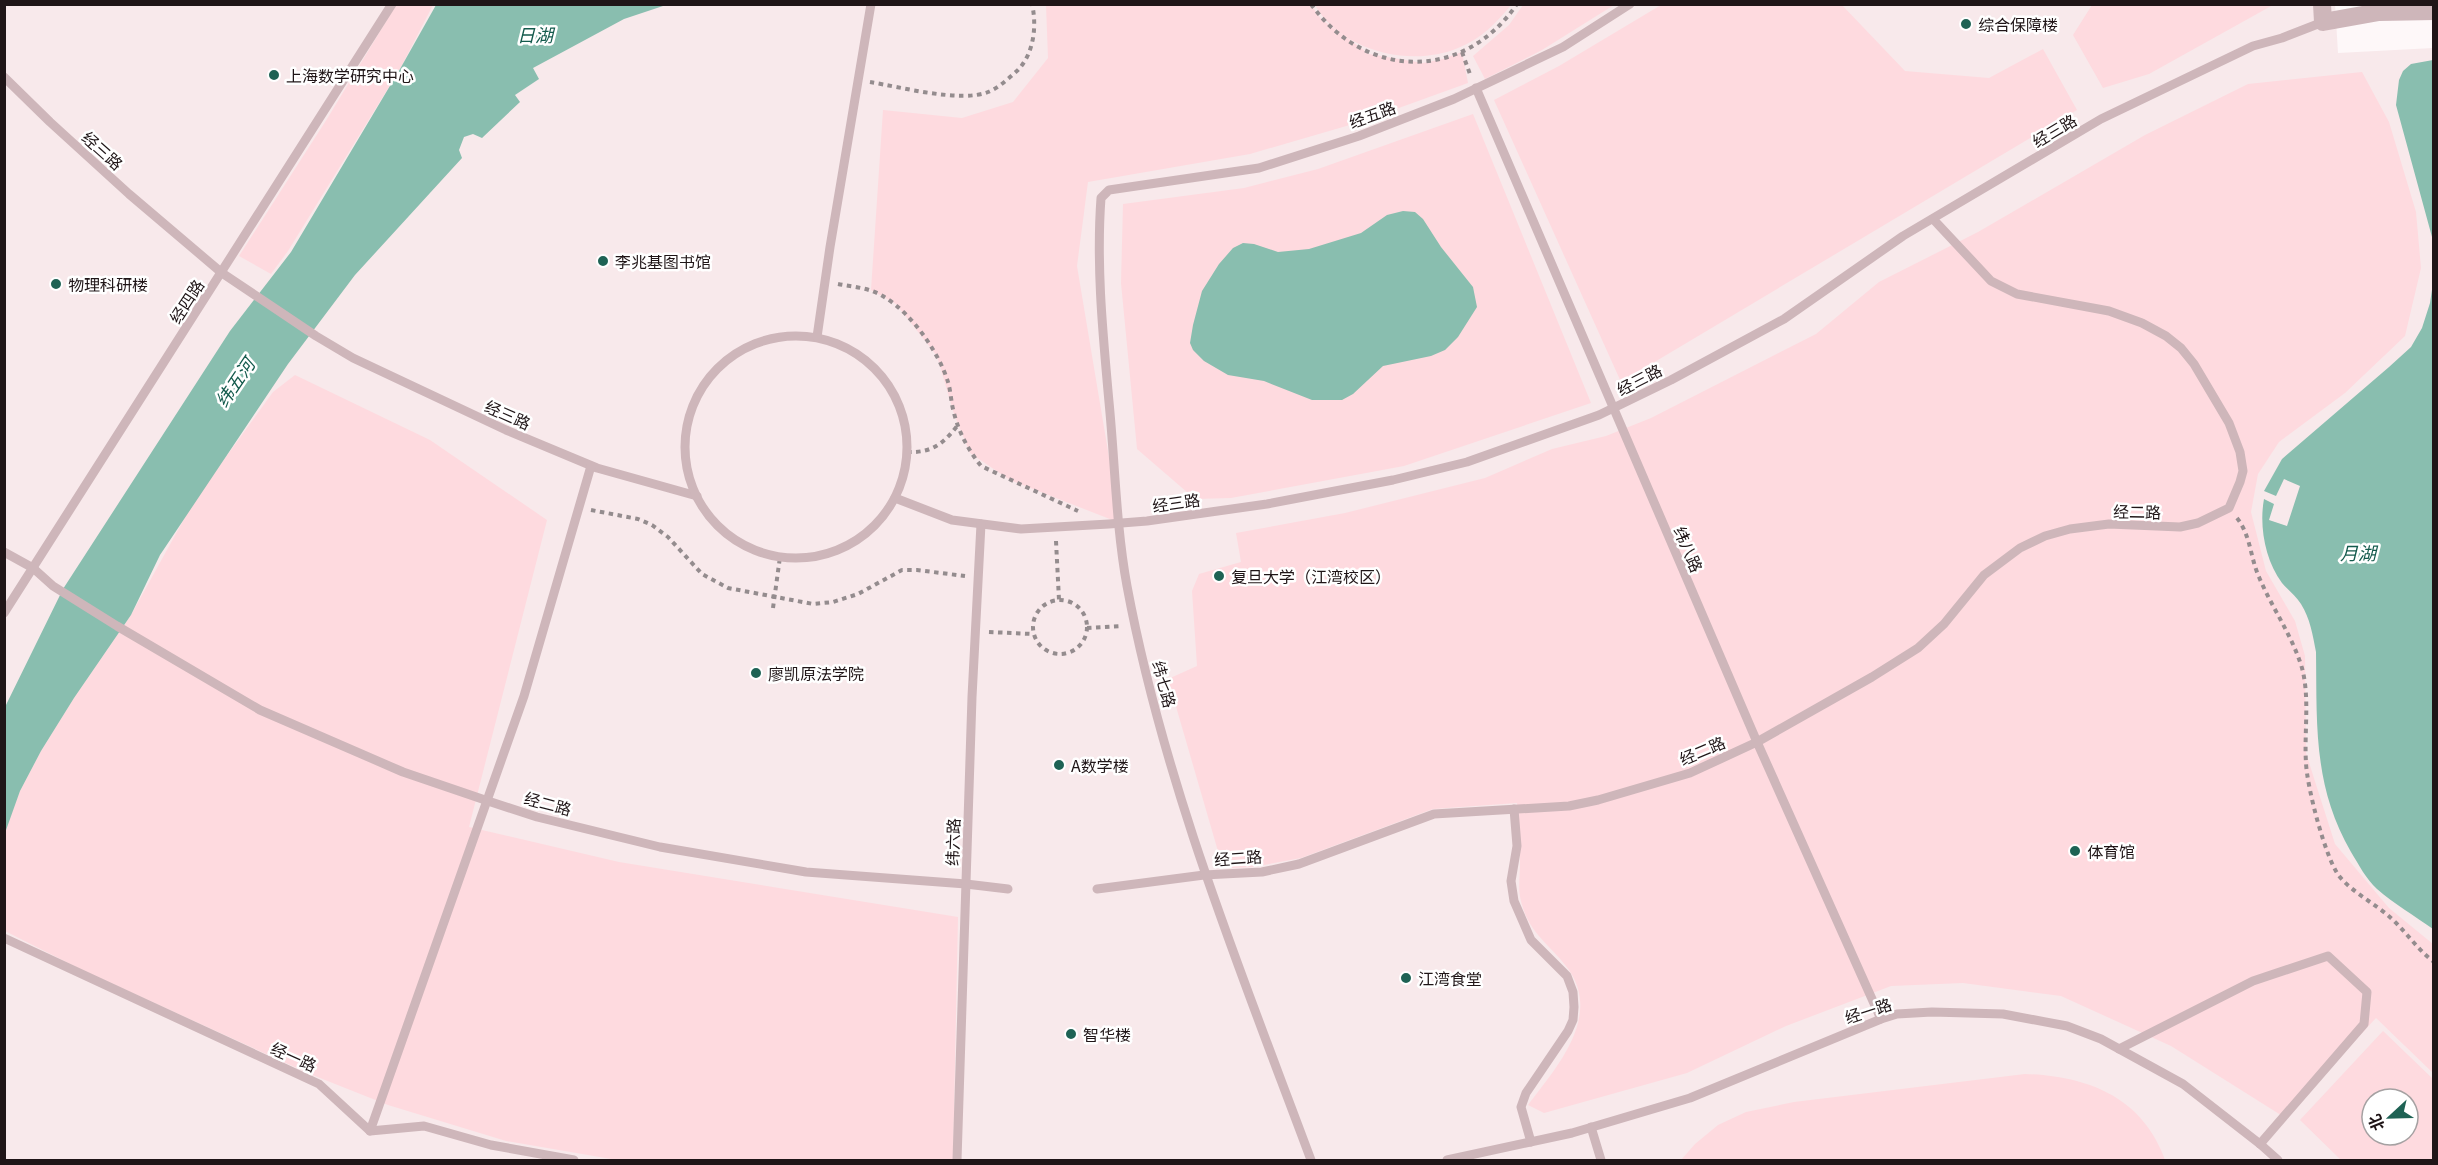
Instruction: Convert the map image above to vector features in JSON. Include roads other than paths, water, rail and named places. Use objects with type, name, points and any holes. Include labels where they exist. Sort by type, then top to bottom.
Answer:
[{"type":"street","points":[[2323,13],[2433,11]]},
{"type":"lane","name":"经四路","points":[[4,613],[392,4]]},
{"type":"lane","points":[[817,337],[871,4]]},
{"type":"lane","name":"经五路","points":[[1104,194],[1122,188],[1259,168],[1359,135],[1454,99],[1563,47],[1630,4]]},
{"type":"lane","name":"经三路","points":[[895,498],[952,520],[1021,529],[1120,523],[1267,504],[1393,480],[1467,462],[1613,409],[1784,320],[1903,236],[2101,119],[2253,46],[2282,38],[2323,13]]},
{"type":"lane","name":"经三路","points":[[4,77],[129,194],[222,273],[316,336],[363,363],[506,430],[591,466],[697,496]]},
{"type":"lane","name":"纬八路","points":[[1476,88],[1757,742],[1881,1019]]},
{"type":"lane","name":"纬七路","points":[[1104,194],[1101,198],[1100,212],[1102,315],[1127,584],[1147,677],[1204,875],[1311,1161]]},
{"type":"lane","name":"经二路","points":[[1097,889],[1204,875],[1262,872],[1299,864],[1434,814],[1569,806],[1598,800],[1690,773],[1757,742],[1872,677],[1918,648],[1944,624],[1984,575],[2020,548],[2045,536],[2109,524],[2180,527],[2198,523],[2229,508],[2243,471],[2240,452],[2229,423],[2194,364],[2181,348],[2166,336],[2142,323],[2109,311],[2017,294],[1991,281],[1933,219]]},
{"type":"lane","points":[[789,335],[817,337],[837,343],[856,353],[881,374],[898,401],[906,432],[906,467],[895,498],[870,530],[841,549],[820,556],[780,557],[759,552],[730,536],[711,518],[697,496],[690,478],[685,440],[692,408],[709,377],[730,357],[758,342],[789,335]]},
{"type":"lane","points":[[574,1161],[491,1145],[424,1126],[370,1131],[524,696],[591,466]]},
{"type":"lane","name":"纬六路","points":[[957,1161],[975,631],[981,524]]},
{"type":"lane","points":[[4,552],[33,568]]},
{"type":"lane","name":"经二路","points":[[33,568],[53,586],[260,710],[403,772],[488,801],[537,817],[660,847],[806,872],[1008,889]]},
{"type":"lane","points":[[1514,809],[1517,846],[1511,881],[1514,901],[1531,940],[1567,976],[1573,992],[1574,1007],[1573,1020],[1568,1031],[1526,1093],[1521,1107],[1531,1142]]},
{"type":"lane","name":"经一路","points":[[4,938],[318,1084],[370,1131]]},
{"type":"lane","points":[[2119,1049],[2253,981],[2328,956],[2367,992],[2364,1024],[2260,1144]]},
{"type":"lane","name":"经一路","points":[[1447,1161],[1591,1127],[1690,1098],[1881,1019],[1897,1014],[1932,1012],[2003,1014],[2067,1026],[2119,1049],[2183,1084],[2260,1144],[2277,1161]]},
{"type":"lane","points":[[1591,1127],[1601,1161]]},
{"type":"water","points":[[436,5],[666,5],[624,19],[533,68],[539,79],[515,95],[520,102],[482,138],[473,134],[464,137],[459,150],[462,158],[355,275],[288,364],[160,555],[131,615],[41,751],[20,791],[5,833],[5,707],[63,589],[230,331],[291,252]]},
{"type":"water","name":"月湖","points":[[2434,60],[2433,929],[2390,900],[2373,885],[2351,852],[2339,827],[2323,779],[2317,730],[2316,652],[2312,633],[2301,604],[2282,583],[2271,564],[2262,520],[2264,499],[2274,504],[2269,520],[2287,526],[2300,486],[2284,479],[2276,496],[2264,491],[2282,459],[2411,347],[2422,328],[2430,303],[2433,283],[2432,237],[2396,105],[2399,80],[2403,71],[2411,64]]},
{"type":"water","points":[[1403,211],[1415,212],[1423,219],[1441,247],[1473,287],[1477,307],[1458,337],[1445,350],[1431,356],[1383,366],[1353,394],[1342,400],[1312,400],[1264,381],[1228,375],[1204,361],[1193,350],[1190,343],[1202,291],[1219,264],[1233,248],[1243,243],[1278,252],[1309,249],[1361,233],[1387,215]]},
{"type":"place","name":"综合保障楼","points":[[1966,24]]},
{"type":"place","name":"上海数学研究中心","points":[[274,75]]},
{"type":"place","name":"李兆基图书馆","points":[[603,261]]},
{"type":"place","name":"物理科研楼","points":[[56,284]]},
{"type":"place","name":"复旦大学（江湾校区）","points":[[1219,576]]},
{"type":"place","name":"廖凯原法学院","points":[[756,673]]},
{"type":"place","name":"A数学楼","points":[[1059,765]]},
{"type":"place","name":"体育馆","points":[[2075,851]]},
{"type":"place","name":"江湾食堂","points":[[1406,978]]},
{"type":"place","name":"智华楼","points":[[1071,1034]]},
{"type":"water label","name":"日湖","points":[[535,34]]},
{"type":"water label","name":"纬五河","points":[[234,382]]}]
